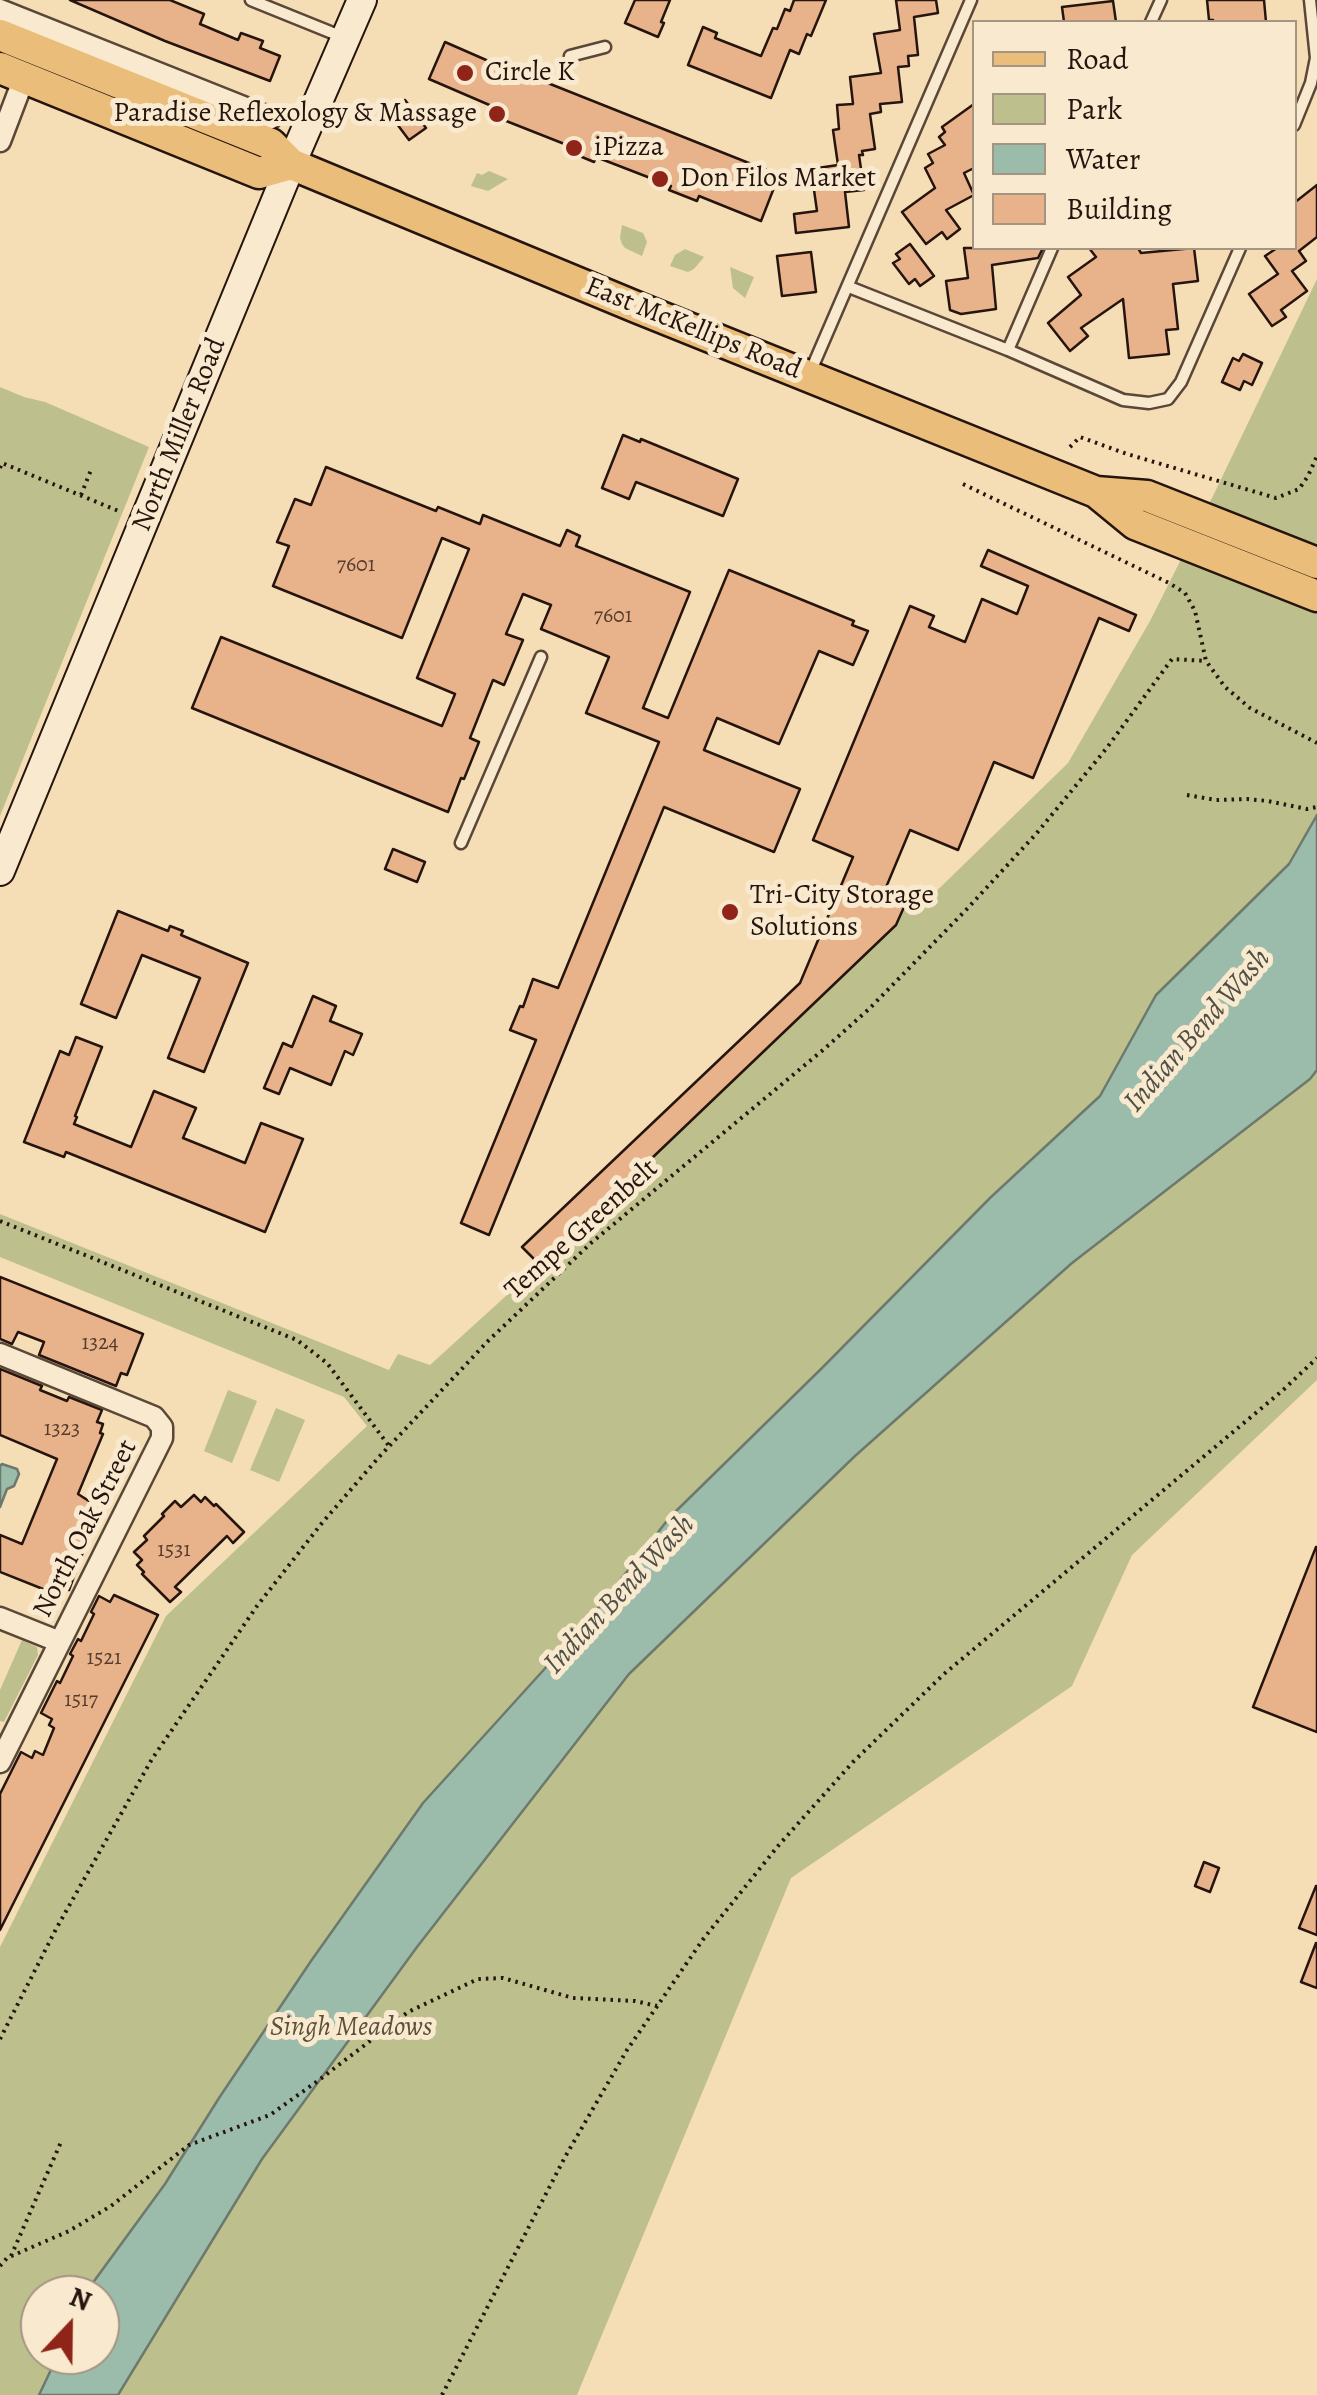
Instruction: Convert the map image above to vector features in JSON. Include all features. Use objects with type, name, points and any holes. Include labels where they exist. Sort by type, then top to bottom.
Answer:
[{"type":"main road","name":"East McKellips Road","points":[[0,36],[271,144],[292,164],[1096,492],[1135,524],[1317,596]]},
{"type":"main road","name":"East McKellips Road","points":[[12,73],[259,174],[292,164]]},
{"type":"main road","name":"East McKellips Road","points":[[1096,492],[1147,496],[1317,563]]},
{"type":"street","name":"North Miller Road","points":[[0,871],[362,0]]},
{"type":"street","points":[[0,10],[271,118]]},
{"type":"street","points":[[0,141],[12,73]]},
{"type":"street","name":"North Oak Street","points":[[0,1354],[154,1417],[162,1426],[156,1454],[0,1762]]},
{"type":"street","points":[[0,1618],[60,1642]]},
{"type":"lane","points":[[251,0],[346,38]]},
{"type":"lane","points":[[809,376],[972,0]]},
{"type":"lane","points":[[1297,117],[1316,58],[1310,0]]},
{"type":"lane","points":[[570,56],[605,47]]},
{"type":"lane","points":[[1008,350],[1051,250]]},
{"type":"lane","points":[[849,287],[1123,400],[1149,403],[1168,398],[1180,382],[1239,250]]},
{"type":"lane","points":[[461,843],[541,658]]},
{"type":"path","points":[[1070,447],[1080,436],[1276,498],[1299,489],[1317,456]]},
{"type":"path","points":[[0,468],[2,463],[144,521]]},
{"type":"path","points":[[81,495],[91,470]]},
{"type":"path","points":[[963,484],[1185,593],[1195,611],[1206,661],[1225,687],[1250,708],[1317,743]]},
{"type":"path","name":"Tempe Greenbelt","points":[[0,2039],[56,1929],[152,1760],[257,1606],[322,1523],[488,1341],[591,1242],[822,1050],[966,910],[1106,749],[1172,658],[1206,661]]},
{"type":"path","points":[[1187,795],[1317,807]]},
{"type":"path","points":[[0,1220],[297,1340],[328,1363],[390,1446]]},
{"type":"path","points":[[442,2395],[565,2157],[627,2050],[704,1938],[778,1846],[853,1762],[944,1674],[1282,1392],[1317,1358]]},
{"type":"path","points":[[0,2266],[10,2257],[69,2231],[111,2206],[190,2144],[270,2115],[408,2012],[478,1979],[503,1978],[573,1998],[658,2006]]},
{"type":"path","points":[[10,2257],[61,2142]]},
{"type":"green space","points":[[489,171],[508,179],[488,191],[471,186],[477,173]]},
{"type":"green space","points":[[622,225],[643,233],[647,242],[642,256],[622,244]]},
{"type":"green space","points":[[685,249],[704,257],[688,272],[670,266],[675,255]]},
{"type":"green space","points":[[730,267],[754,277],[745,298],[733,288]]},
{"type":"green space","name":"Singh Meadows","points":[[1317,279],[1317,1380],[1132,1555],[1072,1686],[791,1878],[577,2395],[0,2395],[0,1947],[166,1616],[367,1426],[344,1397],[0,1257],[0,1214],[389,1370],[398,1354],[430,1365],[896,925],[904,907],[916,911],[1068,763],[1150,621]]},
{"type":"green space","points":[[0,387],[149,447],[0,816]]},
{"type":"green space","points":[[228,1390],[257,1401],[232,1463],[204,1451]]},
{"type":"green space","points":[[276,1408],[305,1420],[279,1482],[250,1470]]},
{"type":"green space","points":[[22,1640],[37,1647],[38,1655],[4,1722],[0,1721],[0,1690]]},
{"type":"water","name":"Indian Bend Wash","points":[[1317,815],[1317,1070],[1310,1079],[1072,1263],[855,1456],[629,1674],[417,1947],[262,2159],[118,2395],[39,2395],[48,2375],[120,2375],[120,2275],[98,2275],[165,2184],[311,1961],[423,1803],[588,1621],[670,1517],[991,1197],[1100,1096],[1156,995],[1289,864]]},
{"type":"water","points":[[0,1466],[17,1469],[19,1474],[0,1507]]},
{"type":"building","points":[[70,0],[170,0],[204,14],[200,24],[238,40],[241,33],[263,41],[260,48],[280,56],[270,81]]},
{"type":"building","points":[[635,0],[670,0],[658,37],[625,23]]},
{"type":"building","points":[[794,0],[826,0],[799,54],[790,50],[771,98],[688,65],[703,27],[717,33],[715,38],[761,56],[773,28],[777,29],[785,9],[790,11]]},
{"type":"building","points":[[896,0],[936,0],[938,13],[914,17],[918,55],[908,56],[909,66],[898,67],[902,102],[880,104],[881,112],[870,114],[875,149],[859,155],[864,190],[845,192],[849,227],[796,233],[794,214],[817,211],[811,169],[838,165],[833,130],[839,129],[837,105],[853,104],[850,77],[881,73],[874,34],[900,30]]},
{"type":"building","points":[[1207,0],[1264,0],[1266,20],[1209,20]]},
{"type":"building","points":[[1113,1],[1116,20],[1064,20],[1062,7]]},
{"type":"building","points":[[445,42],[779,175],[761,221],[699,196],[697,201],[669,190],[671,186],[596,157],[594,162],[565,150],[567,145],[491,115],[494,107],[429,79]]},
{"type":"building","name":"Circle K","points":[[405,100],[426,128],[409,140],[388,112]]},
{"type":"building","points":[[972,105],[972,169],[964,173],[972,196],[946,210],[960,229],[947,239],[942,232],[926,244],[902,212],[935,188],[925,168],[933,163],[928,154],[945,145],[939,137],[945,132],[942,127]]},
{"type":"building","points":[[1317,185],[1317,237],[1299,251],[1306,261],[1292,271],[1307,291],[1281,310],[1286,317],[1272,326],[1249,294],[1278,274],[1265,256],[1274,250],[1297,250],[1297,201]]},
{"type":"building","points":[[910,244],[934,276],[920,286],[915,279],[909,284],[893,263],[900,259],[896,254]]},
{"type":"building","points":[[964,248],[1042,250],[1038,258],[992,265],[996,309],[961,314],[950,310],[946,281],[968,278]]},
{"type":"building","points":[[1091,250],[1194,250],[1198,281],[1173,284],[1178,329],[1166,330],[1169,354],[1129,358],[1123,299],[1081,328],[1088,336],[1070,351],[1048,323],[1081,295],[1068,277],[1096,257]]},
{"type":"building","points":[[811,252],[816,292],[782,296],[777,256]]},
{"type":"building","points":[[1243,354],[1262,363],[1252,385],[1244,381],[1240,390],[1222,382],[1233,358],[1239,361]]},
{"type":"building","points":[[623,435],[738,479],[723,516],[636,482],[629,499],[602,488]]},
{"type":"building","points":[[326,467],[436,511],[438,507],[480,524],[483,515],[560,546],[567,530],[580,536],[576,546],[690,592],[643,708],[668,718],[729,570],[854,621],[852,625],[868,631],[853,665],[819,651],[779,744],[717,718],[704,750],[800,789],[774,852],[664,807],[489,1235],[461,1223],[536,1040],[510,1030],[533,979],[558,988],[659,742],[586,713],[609,657],[541,629],[551,605],[523,594],[506,634],[523,640],[504,685],[493,680],[470,738],[479,742],[448,812],[192,708],[221,637],[442,726],[455,694],[417,678],[469,549],[442,538],[402,638],[273,586],[289,546],[277,542],[295,499],[311,505]]},
{"type":"building","points":[[988,550],[1136,615],[1129,631],[1099,618],[1033,778],[994,762],[958,850],[910,830],[882,897],[904,907],[896,925],[540,1265],[522,1247],[800,983],[853,857],[813,840],[910,606],[934,616],[929,627],[965,642],[982,599],[1017,614],[1028,586],[981,566]]},
{"type":"building","points":[[393,849],[425,862],[417,882],[385,869]]},
{"type":"building","points":[[118,911],[168,931],[170,926],[183,931],[181,935],[248,963],[204,1072],[168,1058],[200,978],[142,955],[116,1018],[81,1004]]},
{"type":"building","points":[[313,996],[336,1006],[330,1021],[362,1034],[353,1055],[345,1051],[331,1085],[290,1068],[279,1094],[264,1088],[283,1043],[292,1047]]},
{"type":"building","points":[[76,1037],[102,1047],[74,1124],[131,1147],[154,1091],[196,1108],[183,1138],[245,1163],[261,1123],[303,1139],[265,1232],[66,1152],[64,1157],[24,1142],[60,1051],[69,1055]]},
{"type":"building","points":[[0,1277],[143,1334],[127,1375],[121,1373],[116,1386],[39,1355],[44,1342],[18,1332],[12,1344],[0,1339]]},
{"type":"building","points":[[0,1369],[67,1401],[69,1397],[102,1410],[97,1422],[103,1424],[103,1434],[78,1494],[92,1503],[89,1509],[101,1514],[94,1531],[91,1530],[69,1590],[56,1585],[48,1591],[0,1572],[0,1535],[22,1544],[57,1459],[0,1435]]},
{"type":"building","points":[[194,1495],[201,1502],[205,1497],[216,1504],[244,1532],[233,1543],[227,1536],[175,1587],[181,1592],[170,1602],[142,1574],[137,1565],[142,1560],[134,1552],[175,1501],[181,1507]]},
{"type":"building","points":[[1317,1547],[1317,1732],[1253,1707]]},
{"type":"building","points":[[114,1595],[158,1615],[0,1930],[0,1794],[21,1752],[32,1758],[35,1751],[43,1755],[54,1728],[49,1725],[52,1719],[41,1713],[57,1681],[60,1683],[78,1639],[81,1641],[99,1596],[110,1602]]},
{"type":"building","points":[[1204,1862],[1219,1868],[1210,1892],[1195,1886]]},
{"type":"building","points":[[1317,1886],[1317,1935],[1299,1928]]},
{"type":"building","points":[[1317,1944],[1317,1988],[1301,1982]]},
{"type":"place","name":"Circle K","points":[[465,73]]},
{"type":"place","name":"Paradise Reflexology & Massage","points":[[497,114]]},
{"type":"place","name":"iPizza","points":[[574,148]]},
{"type":"place","name":"Don Filos Market","points":[[660,179]]},
{"type":"place","name":"Tri-City Storage Solutions","points":[[730,912]]}]
